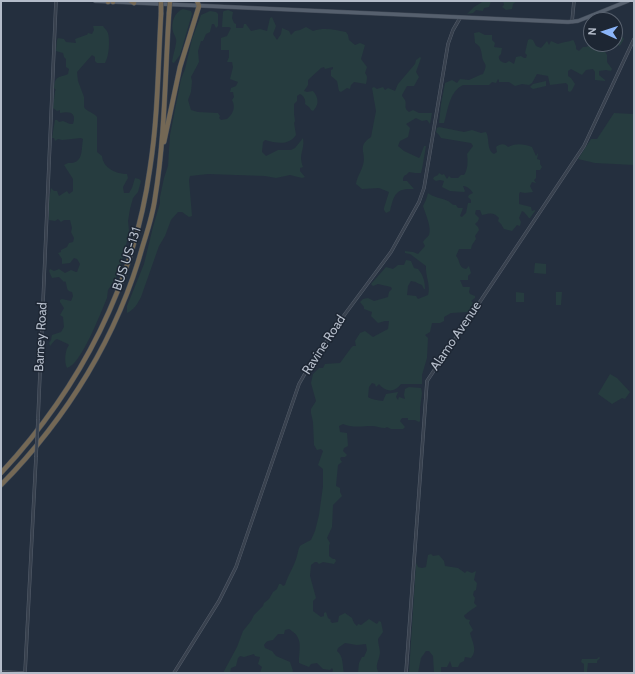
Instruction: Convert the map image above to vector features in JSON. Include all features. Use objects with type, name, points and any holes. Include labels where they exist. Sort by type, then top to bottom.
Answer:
[{"type":"highway","name":"BUS US-131","points":[[1,473],[33,436],[52,411],[84,363],[126,272],[142,214],[150,168],[156,106],[161,1]]},
{"type":"highway","name":"BUS US-131","points":[[1,485],[42,440],[61,415],[92,367],[114,323],[134,274],[149,225],[155,199],[161,157],[170,1]]},
{"type":"highway","points":[[161,157],[179,74],[198,4]]},
{"type":"main road","points":[[96,1],[198,4],[460,18],[572,22],[628,1]]},
{"type":"street","name":"Barney Road","points":[[25,673],[38,419],[56,1]]},
{"type":"street","points":[[572,22],[574,1]]},
{"type":"street","name":"Ravine Road","points":[[174,673],[219,601],[236,567],[301,381],[345,314],[391,252],[421,198],[448,44],[453,30],[460,18]]},
{"type":"street","name":"Alamo Avenue","points":[[406,673],[427,381],[584,146],[634,38]]},
{"type":"street","points":[[1,672],[25,673]]},
{"type":"green space","points":[[484,1],[491,1],[489,7],[484,8],[483,11],[476,10],[473,13],[467,14],[474,7]]},
{"type":"green space","points":[[503,1],[517,1],[513,4],[512,9],[506,10],[502,7],[504,5]]},
{"type":"green space","points":[[183,9],[191,11],[192,14],[180,55],[174,63],[172,62],[176,40],[172,27],[175,16]]},
{"type":"green space","points":[[228,10],[233,12],[232,18],[236,24],[236,28],[243,28],[244,24],[246,24],[251,31],[260,29],[267,31],[270,18],[272,17],[276,26],[273,34],[277,40],[281,34],[282,28],[289,31],[291,35],[295,31],[306,27],[313,31],[326,29],[346,32],[349,40],[355,45],[360,43],[365,45],[361,59],[367,67],[365,73],[367,77],[366,84],[354,82],[350,89],[347,88],[341,92],[339,91],[337,81],[331,76],[331,70],[333,67],[325,69],[324,67],[321,68],[308,80],[308,85],[304,91],[313,91],[315,94],[318,101],[315,109],[313,111],[311,110],[305,104],[303,96],[300,94],[297,96],[297,101],[294,104],[294,123],[296,135],[290,141],[282,143],[265,140],[263,142],[262,152],[266,156],[278,150],[291,150],[295,148],[303,138],[301,158],[303,167],[300,168],[300,171],[305,177],[302,178],[290,175],[276,178],[265,176],[208,174],[190,176],[192,216],[189,217],[182,212],[178,212],[171,220],[165,236],[159,246],[141,297],[134,308],[127,313],[127,306],[144,264],[160,203],[164,178],[168,166],[170,135],[181,79],[185,69],[192,39],[201,15],[210,11],[218,14],[218,26],[216,28],[214,24],[212,24],[210,32],[206,34],[203,41],[201,41],[198,51],[199,62],[191,77],[191,92],[188,100],[191,110],[198,112],[218,113],[221,120],[227,119],[233,110],[234,105],[232,100],[234,97],[233,92],[230,92],[231,88],[236,86],[238,82],[230,79],[233,67],[232,62],[227,62],[229,50],[221,50],[221,38],[227,36],[231,28],[222,27],[223,12]]},
{"type":"green space","points":[[93,26],[103,26],[108,33],[109,48],[105,63],[97,63],[95,61],[95,57],[92,55],[77,72],[78,81],[84,97],[84,107],[97,117],[97,152],[102,156],[105,164],[111,170],[127,174],[128,178],[123,187],[124,193],[129,193],[135,178],[141,181],[138,192],[133,198],[130,209],[128,237],[120,268],[115,280],[108,290],[107,298],[84,348],[78,358],[67,368],[65,356],[69,345],[57,339],[50,346],[49,343],[52,335],[61,332],[64,327],[63,317],[60,315],[64,308],[60,300],[71,301],[73,296],[65,281],[64,282],[59,277],[52,278],[49,271],[50,269],[54,271],[59,269],[65,273],[71,270],[77,272],[80,264],[77,259],[74,258],[70,263],[62,264],[62,259],[58,253],[67,247],[69,243],[73,242],[74,238],[71,232],[72,228],[70,220],[64,220],[61,222],[58,219],[55,221],[49,220],[49,200],[51,188],[54,191],[57,191],[59,196],[67,191],[69,194],[73,191],[73,179],[64,165],[73,163],[79,159],[82,152],[83,139],[58,139],[55,141],[54,138],[52,138],[55,120],[73,124],[74,120],[71,113],[60,113],[60,110],[57,111],[53,108],[56,90],[54,88],[55,81],[56,79],[68,74],[69,69],[66,67],[66,59],[63,53],[56,51],[58,38],[64,39],[66,42],[76,43],[75,39],[87,35],[88,33],[92,34],[94,30]]},
{"type":"green space","points":[[479,32],[485,35],[492,35],[492,40],[495,43],[494,47],[502,48],[499,59],[506,63],[509,61],[514,64],[516,57],[521,56],[526,58],[527,55],[525,53],[528,40],[530,39],[533,40],[536,46],[541,48],[547,41],[549,45],[551,41],[558,44],[573,40],[576,49],[579,51],[583,47],[583,52],[605,52],[607,55],[607,62],[612,69],[611,71],[599,71],[599,75],[605,81],[595,80],[595,72],[593,69],[586,70],[582,75],[571,69],[568,71],[568,76],[575,84],[570,92],[568,91],[568,85],[566,83],[550,85],[548,76],[537,74],[532,83],[529,85],[522,84],[515,86],[509,82],[499,82],[498,79],[496,83],[492,82],[489,85],[463,85],[458,88],[452,97],[444,123],[439,123],[445,83],[452,80],[457,83],[460,79],[469,80],[483,74],[485,70],[486,65],[480,48],[475,43],[474,33]]},
{"type":"green space","points":[[420,57],[421,58],[416,72],[419,77],[414,86],[407,86],[402,96],[406,102],[406,109],[409,112],[413,110],[419,113],[432,113],[430,124],[427,120],[422,121],[416,118],[406,124],[410,128],[408,137],[400,141],[398,146],[404,151],[419,158],[424,146],[426,146],[422,169],[421,173],[409,172],[405,175],[403,181],[407,181],[414,189],[399,191],[394,197],[390,211],[386,213],[384,208],[389,192],[379,188],[362,189],[356,184],[364,160],[363,147],[371,137],[376,111],[372,88],[374,87],[377,89],[383,87],[385,90],[388,88],[395,91],[398,84],[415,64],[416,60]]},
{"type":"green space","points":[[546,81],[546,86],[533,89],[530,87],[533,84]]},
{"type":"green space","points":[[614,113],[634,114],[634,165],[595,163],[578,159],[591,139],[597,139]]},
{"type":"green space","points":[[439,127],[464,132],[472,130],[481,133],[486,132],[489,147],[494,154],[497,152],[496,147],[504,144],[508,147],[520,144],[532,147],[536,156],[538,153],[537,159],[540,160],[542,167],[540,170],[536,170],[536,178],[534,180],[536,183],[532,182],[530,186],[533,192],[520,192],[519,194],[519,204],[531,207],[532,211],[535,210],[530,218],[522,211],[519,218],[521,222],[520,226],[517,225],[512,231],[504,229],[498,221],[499,218],[494,214],[490,213],[482,215],[480,210],[476,210],[475,214],[479,218],[475,224],[479,230],[475,236],[476,239],[471,249],[459,249],[456,256],[463,268],[466,269],[469,266],[471,273],[468,276],[468,280],[460,280],[463,287],[470,287],[469,292],[475,296],[475,298],[471,301],[473,303],[468,312],[451,313],[444,317],[444,321],[440,323],[432,323],[430,332],[425,335],[428,338],[427,358],[422,375],[422,384],[401,384],[393,390],[384,389],[379,384],[376,387],[375,384],[372,383],[369,387],[368,397],[383,401],[386,394],[398,392],[396,397],[398,400],[399,397],[405,399],[405,389],[409,387],[421,388],[420,421],[402,418],[400,421],[405,427],[403,429],[343,424],[339,426],[340,432],[347,433],[348,446],[344,448],[343,451],[347,455],[345,457],[341,457],[340,459],[342,462],[338,465],[336,486],[340,488],[342,496],[333,505],[332,527],[327,538],[330,543],[329,556],[336,561],[334,564],[323,562],[319,564],[315,562],[311,565],[310,576],[316,598],[313,601],[313,611],[321,617],[324,616],[324,613],[326,612],[332,623],[338,622],[339,616],[345,613],[352,618],[357,626],[358,624],[361,625],[369,619],[377,624],[379,621],[381,622],[383,632],[378,639],[380,653],[377,666],[379,673],[358,673],[359,663],[367,650],[366,644],[357,645],[345,643],[338,648],[337,651],[342,658],[344,673],[332,673],[332,668],[330,670],[323,669],[317,663],[311,664],[309,667],[299,663],[299,639],[294,632],[289,629],[285,630],[284,634],[278,634],[273,640],[267,641],[264,645],[265,648],[272,651],[276,656],[290,662],[293,671],[292,673],[260,673],[262,667],[258,664],[260,657],[255,656],[254,654],[244,657],[240,656],[236,666],[231,668],[230,673],[223,673],[237,647],[243,631],[254,615],[277,589],[279,584],[283,586],[285,585],[296,560],[299,547],[311,540],[315,531],[323,486],[323,469],[318,465],[323,451],[321,449],[317,450],[314,445],[311,409],[316,401],[311,383],[313,374],[319,368],[323,368],[325,364],[340,363],[351,348],[356,346],[355,341],[360,333],[365,331],[373,337],[388,329],[389,321],[378,323],[371,316],[372,312],[364,309],[360,302],[363,299],[368,298],[374,301],[388,297],[389,292],[392,289],[391,287],[378,284],[373,286],[371,284],[386,267],[393,269],[398,265],[404,265],[406,260],[411,261],[414,268],[418,269],[422,276],[425,289],[422,285],[411,281],[408,286],[407,295],[416,296],[418,299],[428,295],[429,288],[426,266],[410,254],[405,253],[405,251],[418,254],[425,246],[423,242],[429,235],[430,228],[423,206],[428,193],[456,205],[458,208],[463,208],[460,216],[462,217],[466,213],[468,203],[471,203],[471,200],[468,197],[473,193],[468,187],[463,186],[464,192],[450,191],[442,187],[444,181],[436,181],[433,179],[439,173],[442,175],[444,174],[447,179],[449,176],[451,178],[458,178],[461,175],[464,175],[468,162],[467,154],[473,146],[471,143],[441,138],[436,132],[437,128]]},
{"type":"green space","points":[[535,263],[546,264],[546,274],[534,273]]},
{"type":"green space","points":[[516,292],[524,293],[524,302],[516,302]]},
{"type":"green space","points":[[556,292],[562,292],[561,305],[556,305]]},
{"type":"green space","points":[[610,374],[617,378],[630,392],[625,399],[622,398],[612,404],[598,394]]},
{"type":"green space","points":[[431,554],[433,556],[439,555],[444,561],[445,566],[458,568],[465,573],[467,571],[472,573],[476,571],[474,580],[477,583],[476,590],[474,591],[473,595],[475,598],[474,603],[477,606],[464,616],[466,619],[470,620],[469,623],[473,630],[470,633],[474,646],[474,652],[471,658],[465,657],[464,661],[460,663],[458,667],[452,667],[450,661],[447,667],[441,667],[441,673],[434,673],[433,656],[429,651],[426,651],[421,658],[418,673],[409,673],[416,563],[418,567],[426,567],[428,555]]},
{"type":"green space","points":[[599,657],[600,658],[597,663],[588,663],[587,672],[584,672],[584,664],[581,662],[582,659],[597,659]]}]
